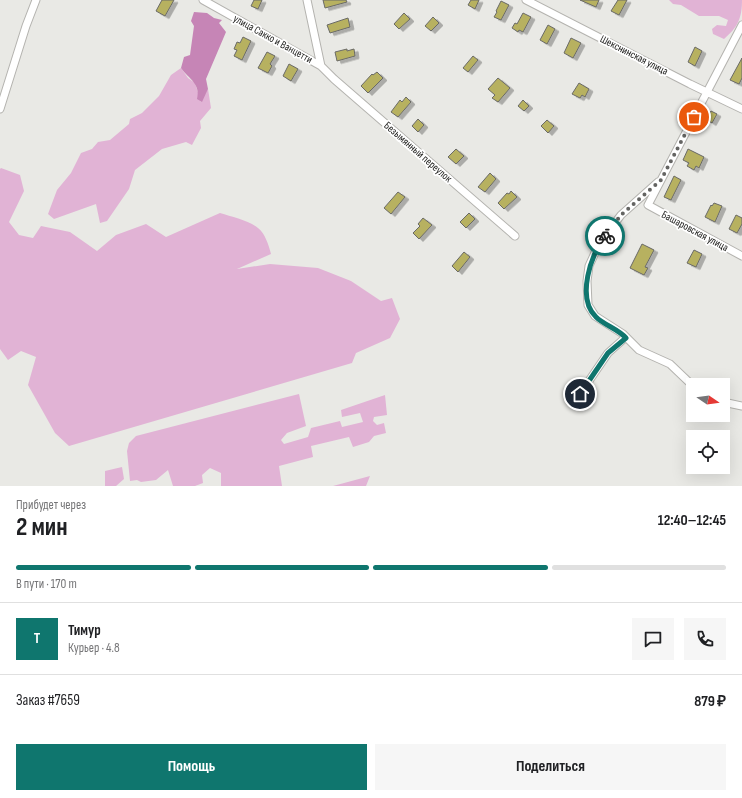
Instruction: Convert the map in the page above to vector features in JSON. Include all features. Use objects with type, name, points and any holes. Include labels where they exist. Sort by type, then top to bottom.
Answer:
[{"type":"street","points":[[0,109],[26,26],[36,0]]},
{"type":"street","name":"улица Сакко и Ванцетти","points":[[203,0],[321,66]]},
{"type":"street","points":[[307,0],[321,66]]},
{"type":"street","name":"Шекснинская улица","points":[[526,0],[742,109]]},
{"type":"street","points":[[686,379],[670,364],[639,350],[626,338],[595,316],[588,305],[587,281],[589,266],[599,244],[621,215],[661,180],[742,25]]},
{"type":"street","name":"Безымянный переулок","points":[[321,66],[334,79],[515,236]]},
{"type":"street","name":"Башаровская улица","points":[[661,180],[648,205],[742,256]]},
{"type":"street","points":[[580,394],[608,353],[626,338]]},
{"type":"street","points":[[730,403],[742,406]]},
{"type":"shaded area","points":[[669,0],[742,0],[740,17],[736,26],[724,39],[713,34],[712,29],[717,25],[726,26],[728,20],[719,16],[699,16],[681,5],[673,4]]},
{"type":"shaded area","points":[[194,12],[207,13],[214,18],[222,20],[219,23],[226,32],[206,79],[208,89],[202,102],[197,99],[198,94],[194,82],[181,68],[184,57],[190,55],[194,26],[191,21]]},
{"type":"shaded area","points":[[181,68],[188,78],[195,83],[201,102],[208,89],[211,108],[200,121],[201,128],[192,145],[186,142],[162,149],[135,170],[129,189],[107,221],[100,223],[96,204],[54,219],[48,214],[57,190],[71,173],[81,153],[92,149],[98,142],[110,140],[129,124],[130,119],[142,113],[159,96],[171,75]]},
{"type":"shaded area","points":[[1,168],[20,175],[24,191],[9,222],[19,235],[33,238],[41,226],[70,232],[97,251],[116,235],[146,224],[166,237],[220,213],[254,225],[265,236],[269,247],[271,254],[237,269],[270,264],[318,268],[351,281],[381,301],[392,298],[400,319],[390,338],[356,353],[352,363],[69,446],[55,433],[28,385],[36,357],[21,351],[8,360],[0,349]]},
{"type":"shaded area","points":[[299,394],[306,426],[287,433],[281,440],[284,444],[308,437],[311,428],[340,421],[342,427],[363,422],[360,413],[342,417],[341,410],[385,395],[387,415],[374,417],[373,421],[377,425],[384,423],[386,433],[374,436],[369,442],[353,447],[349,437],[311,446],[313,457],[279,466],[282,486],[221,486],[221,473],[210,468],[202,475],[203,483],[195,486],[173,486],[168,470],[156,480],[141,482],[137,480],[130,481],[127,451],[129,443],[136,436]]},
{"type":"shaded area","points":[[122,467],[124,479],[116,486],[105,486],[105,471]]},
{"type":"shaded area","points":[[370,476],[366,486],[333,486]]},
{"type":"building","points":[[162,0],[174,0],[165,16],[156,11]]},
{"type":"building","points":[[254,0],[262,0],[258,9],[251,6]]},
{"type":"building","points":[[323,0],[346,0],[347,2],[325,8]]},
{"type":"building","points":[[471,0],[479,0],[475,9],[468,5]]},
{"type":"building","points":[[580,0],[599,0],[596,7]]},
{"type":"building","points":[[618,0],[627,0],[619,15],[611,11]]},
{"type":"building","points":[[501,1],[509,5],[501,20],[494,17]]},
{"type":"building","points":[[404,13],[410,19],[399,29],[394,24]]},
{"type":"building","points":[[523,13],[531,17],[523,32],[519,30],[518,32],[512,28],[515,23],[517,24]]},
{"type":"building","points":[[433,17],[439,23],[431,31],[425,26]]},
{"type":"building","points":[[348,18],[350,27],[330,33],[327,25]]},
{"type":"building","points":[[548,25],[555,29],[547,44],[540,40]]},
{"type":"building","points":[[243,37],[251,41],[242,60],[234,56],[237,50],[234,49],[237,42],[240,43]]},
{"type":"building","points":[[571,38],[581,43],[573,58],[564,53]]},
{"type":"building","points":[[695,47],[702,51],[695,66],[688,62]]},
{"type":"building","points":[[347,49],[347,51],[354,49],[355,56],[337,61],[335,52]]},
{"type":"building","points":[[267,52],[275,56],[270,64],[272,66],[268,73],[258,68]]},
{"type":"building","points":[[473,56],[478,60],[468,72],[463,68]]},
{"type":"building","points":[[742,58],[742,78],[739,84],[730,80]]},
{"type":"building","points":[[289,64],[298,69],[291,81],[283,76]]},
{"type":"building","points":[[377,72],[383,78],[368,93],[361,86],[372,74],[373,75]]},
{"type":"building","points":[[498,78],[510,88],[498,102],[492,98],[495,95],[488,89]]},
{"type":"building","points":[[579,83],[589,89],[585,97],[582,95],[580,98],[572,94]]},
{"type":"building","points":[[406,97],[411,102],[398,117],[391,112],[400,100],[402,102]]},
{"type":"building","points":[[523,100],[529,106],[524,111],[518,106]]},
{"type":"building","points":[[711,111],[717,114],[712,123],[706,119]]},
{"type":"building","points":[[418,119],[424,125],[418,132],[412,126]]},
{"type":"building","points":[[547,120],[554,126],[548,133],[541,126]]},
{"type":"building","points":[[456,149],[464,156],[456,164],[448,157]]},
{"type":"building","points":[[688,149],[704,157],[699,168],[696,166],[694,170],[687,166],[689,163],[683,160]]},
{"type":"building","points":[[490,173],[496,179],[485,192],[478,187]]},
{"type":"building","points":[[674,176],[681,180],[671,200],[664,197]]},
{"type":"building","points":[[511,191],[517,197],[504,209],[498,203],[507,193],[509,194]]},
{"type":"building","points":[[398,192],[405,197],[391,214],[384,208]]},
{"type":"building","points":[[714,203],[722,206],[715,222],[705,217],[711,205],[712,206]]},
{"type":"building","points":[[469,213],[475,219],[466,228],[460,222]]},
{"type":"building","points":[[736,215],[742,218],[742,224],[737,233],[729,229]]},
{"type":"building","points":[[423,218],[432,225],[419,239],[413,233],[420,226],[418,224]]},
{"type":"building","points":[[642,244],[654,250],[645,267],[648,268],[644,275],[630,268]]},
{"type":"building","points":[[694,250],[702,254],[696,267],[687,263]]},
{"type":"building","points":[[464,252],[470,257],[458,272],[452,266]]},
{"type":"way so far","points":[[605,236],[621,215],[661,180],[694,117]]},
{"type":"route","points":[[580,394],[608,353],[626,338],[623,334],[595,316],[588,305],[587,281],[589,266],[599,244],[605,236]]}]
